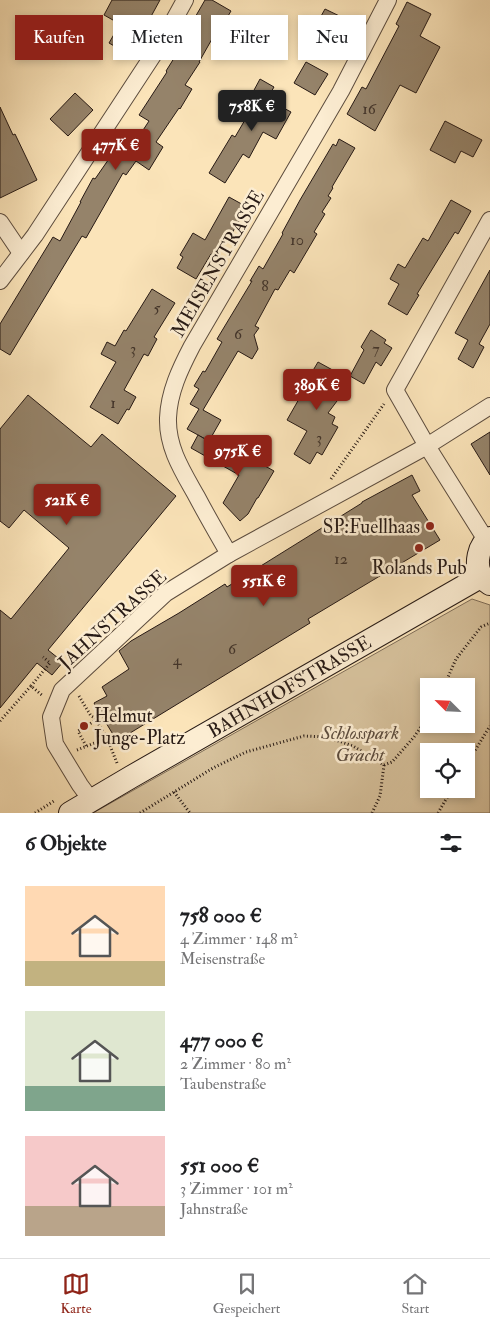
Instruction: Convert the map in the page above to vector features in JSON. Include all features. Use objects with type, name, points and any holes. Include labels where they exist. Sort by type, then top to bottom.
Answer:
[{"type":"street","points":[[0,282],[35,235],[163,40],[185,0]]},
{"type":"street","name":"MEISENSTRASSE","points":[[229,554],[176,461],[169,440],[168,418],[174,382],[192,346],[341,91],[388,0]]},
{"type":"street","points":[[488,539],[427,446],[395,390],[490,220]]},
{"type":"street","points":[[0,222],[21,253]]},
{"type":"street","name":"JAHNSTRASSE","points":[[91,800],[55,744],[51,717],[62,690],[166,593],[229,554],[427,446],[490,406]]},
{"type":"street","name":"BAHNHOFSTRASSE","points":[[70,813],[486,580],[478,563],[480,550],[488,539]]},
{"type":"path","points":[[309,510],[395,390]]},
{"type":"path","points":[[448,678],[456,659],[481,627],[490,623]]},
{"type":"path","points":[[0,721],[50,663],[43,657]]},
{"type":"path","points":[[31,686],[56,705]]},
{"type":"path","points":[[88,710],[107,738],[117,764]]},
{"type":"path","points":[[86,746],[78,730],[96,720]]},
{"type":"path","points":[[475,750],[490,726]]},
{"type":"path","points":[[384,765],[392,762],[420,728]]},
{"type":"path","points":[[140,813],[213,768],[246,752],[304,736],[327,737],[353,746],[384,765]]},
{"type":"path","points":[[62,756],[107,738]]},
{"type":"path","points":[[372,813],[380,796],[384,765]]},
{"type":"path","points":[[174,792],[190,813]]},
{"type":"path","points":[[438,813],[447,798]]},
{"type":"green space","name":"Schlosspark Gracht","points":[[472,599],[490,605],[490,813],[93,813]]},
{"type":"building","points":[[112,0],[160,0],[152,15],[113,15],[113,20],[104,15]]},
{"type":"building","points":[[205,0],[212,0],[231,11],[229,15],[211,15],[211,41],[201,58],[201,15],[196,15]]},
{"type":"building","points":[[407,2],[431,14],[420,36],[440,47],[416,93],[400,85],[375,131],[347,114],[362,87],[366,89],[399,26],[396,24]]},
{"type":"building","points":[[325,9],[337,15],[322,15]]},
{"type":"building","points":[[113,36],[113,45],[109,43]]},
{"type":"building","points":[[173,60],[200,60],[185,85],[192,89],[156,142],[163,147],[149,170],[136,161],[126,175],[123,173],[86,238],[82,236],[10,355],[0,349],[0,324],[53,237],[60,241],[93,178],[95,179],[122,140],[132,147],[149,121],[139,115]]},
{"type":"building","points":[[306,62],[328,74],[315,95],[294,83]]},
{"type":"building","points":[[260,79],[274,87],[267,99],[291,112],[276,139],[263,132],[249,158],[243,154],[225,183],[209,173],[232,135],[235,137],[259,96],[253,92]]},
{"type":"building","points":[[75,93],[93,110],[68,136],[50,119]]},
{"type":"building","points":[[0,107],[37,180],[0,198]]},
{"type":"building","points":[[445,121],[482,140],[473,157],[461,151],[455,163],[430,150]]},
{"type":"building","points":[[339,139],[355,148],[328,196],[331,198],[322,212],[325,214],[314,232],[317,234],[294,273],[290,270],[278,290],[275,289],[255,326],[259,328],[254,335],[258,349],[252,359],[238,351],[203,410],[221,420],[209,441],[187,429],[199,409],[190,404],[199,389],[194,386],[203,371],[205,372],[222,342],[217,339],[252,281],[250,281],[259,266],[263,269],[300,200],[333,144],[336,146]]},
{"type":"building","points":[[229,197],[247,207],[231,235],[228,234],[214,256],[211,254],[196,279],[177,268],[183,257],[180,255],[193,233],[205,240]]},
{"type":"building","points":[[451,200],[471,211],[458,234],[455,232],[417,294],[419,295],[407,315],[388,304],[399,284],[390,279],[398,264],[405,268],[423,238],[428,241]]},
{"type":"building","points":[[490,270],[490,324],[479,344],[484,347],[473,368],[458,359],[468,340],[455,333]]},
{"type":"building","points":[[152,289],[175,303],[154,337],[157,339],[148,356],[144,354],[124,390],[136,397],[118,424],[90,407],[116,362],[101,354],[107,342],[115,346]]},
{"type":"building","points":[[371,330],[386,340],[384,343],[392,348],[381,366],[376,362],[364,384],[350,376],[364,350],[361,347]]},
{"type":"building","points":[[318,362],[349,379],[328,413],[335,417],[332,424],[338,427],[322,455],[317,452],[310,464],[294,454],[307,431],[287,420]]},
{"type":"building","points":[[28,395],[91,447],[102,434],[176,496],[48,650],[63,662],[52,675],[37,663],[0,708],[0,610],[11,619],[69,548],[24,510],[9,528],[0,521],[0,429]]},
{"type":"building","points":[[490,432],[490,475],[471,444]]},
{"type":"building","points":[[198,435],[246,463],[249,457],[274,471],[248,514],[240,521],[223,503],[239,475],[191,448]]},
{"type":"building","points":[[412,475],[420,491],[412,495],[440,540],[308,619],[310,623],[117,741],[94,703],[107,696],[102,687],[129,669],[119,651],[131,641],[225,584],[227,587],[362,502]]},
{"type":"place","name":"SP:Fuellhaas","points":[[430,526]]},
{"type":"place","name":"Rolands Pub","points":[[419,548]]},
{"type":"place","name":"Helmut Junge-Platz","points":[[84,726]]}]
